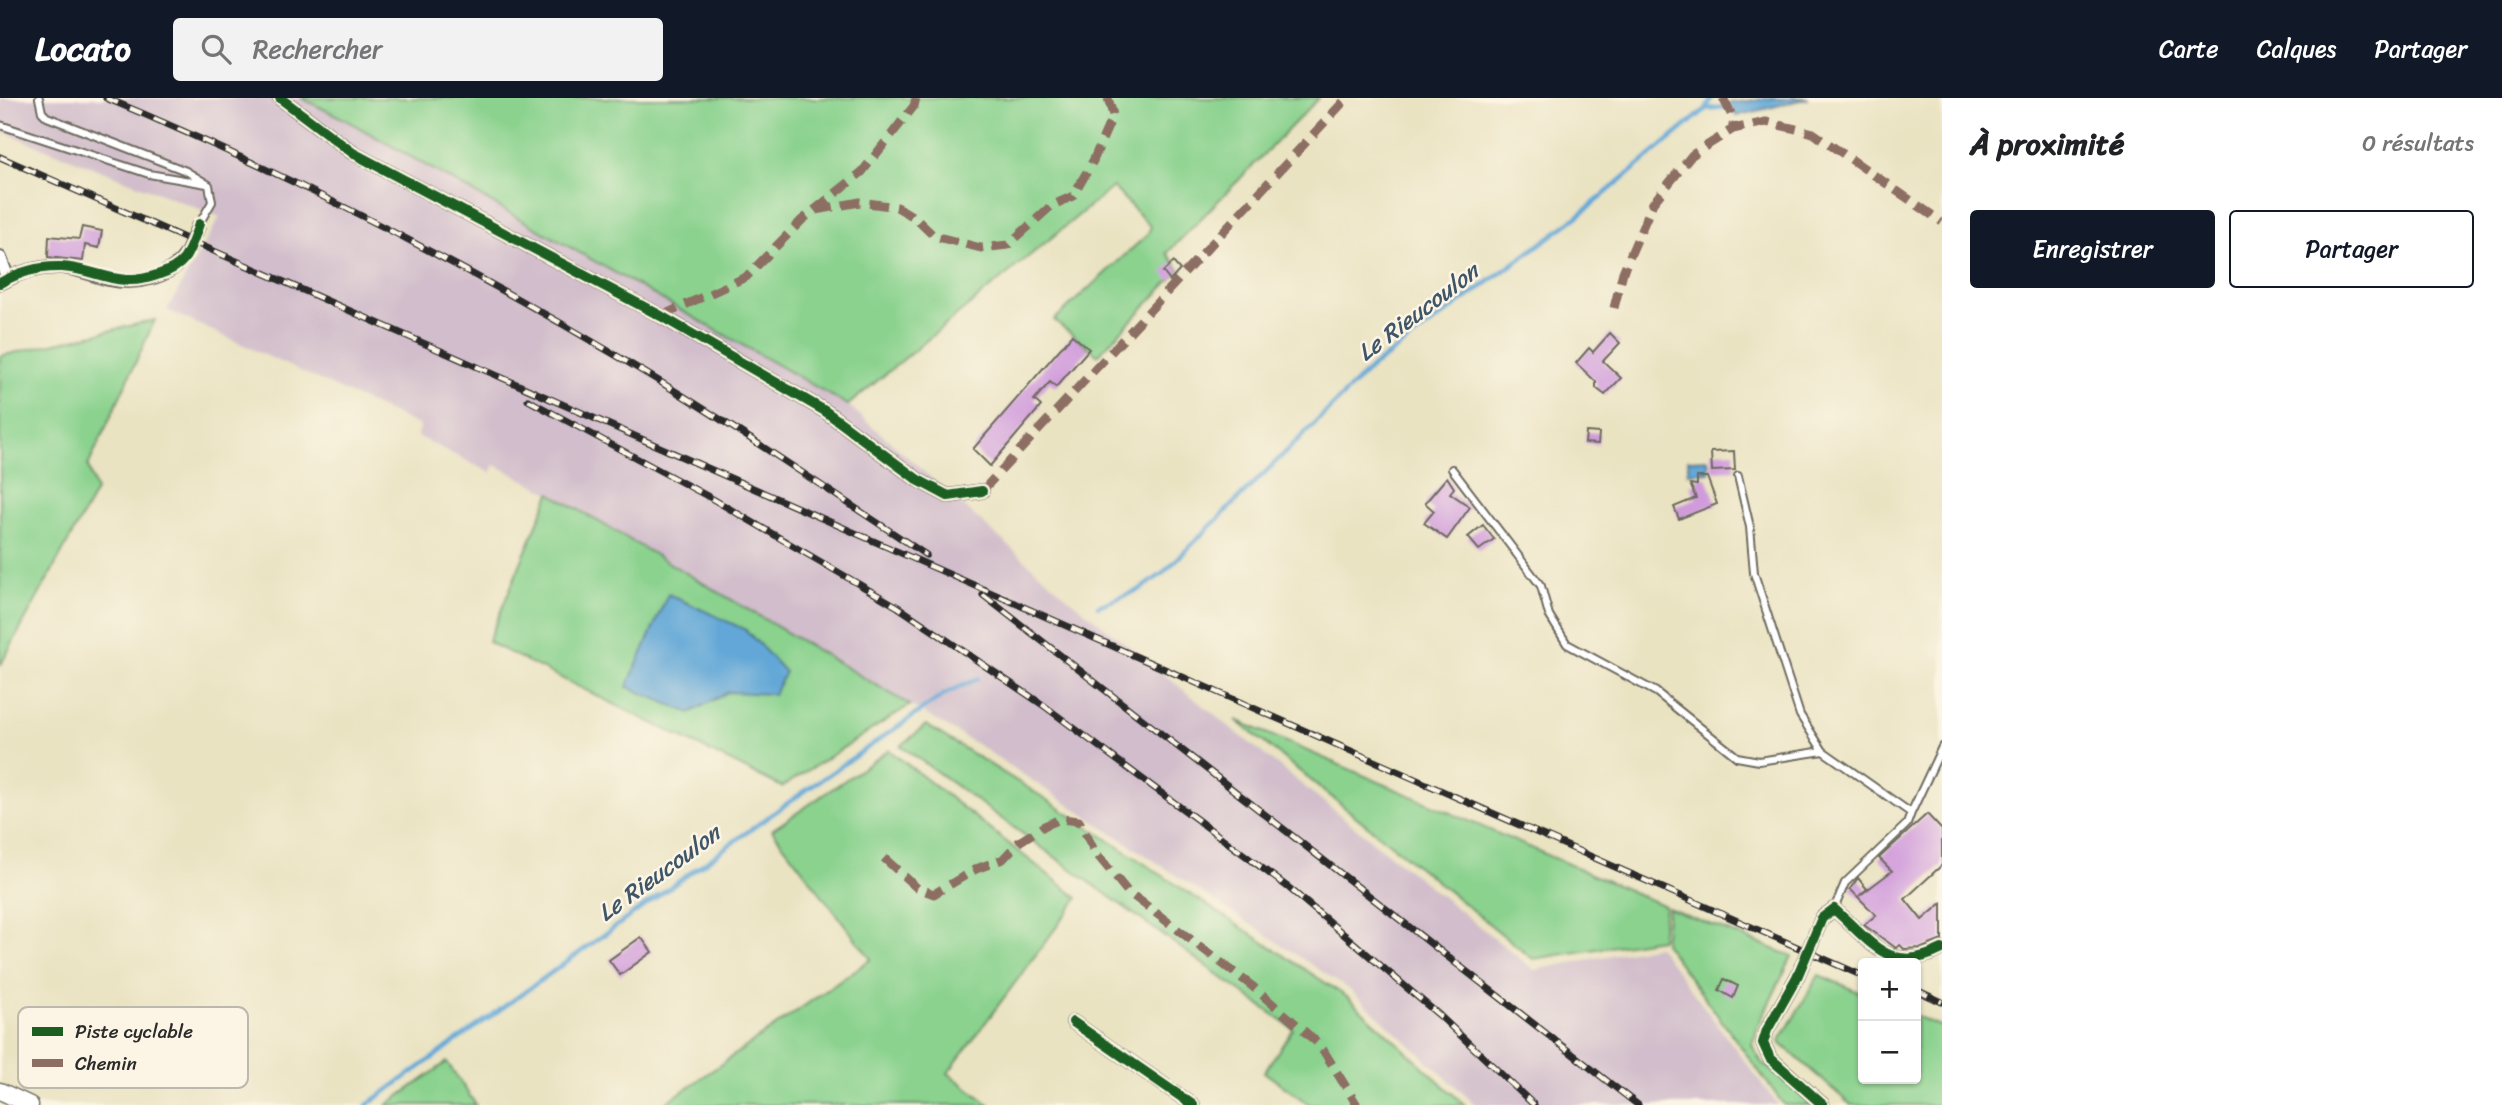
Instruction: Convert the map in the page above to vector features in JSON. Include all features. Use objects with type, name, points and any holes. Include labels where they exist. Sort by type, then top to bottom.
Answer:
[{"type":"street","points":[[280,98],[353,153],[661,316],[825,411],[918,480],[948,496],[982,491]]},
{"type":"street","points":[[0,258],[4,281],[27,271],[58,267],[111,280],[133,281],[170,270],[189,249],[199,224]]},
{"type":"street","points":[[1823,1105],[1770,1058],[1763,1043],[1767,1030],[1797,977],[1822,918],[1834,909],[1882,951],[1902,961],[1921,960],[1942,949]]},
{"type":"street","points":[[1073,1022],[1193,1105]]},
{"type":"street","points":[[0,1091],[30,1105]]},
{"type":"lane","points":[[39,98],[42,112],[47,117],[186,171],[209,184]]},
{"type":"lane","points":[[0,125],[149,174],[209,184]]},
{"type":"lane","points":[[199,224],[212,202],[209,184]]},
{"type":"lane","points":[[1452,469],[1541,586],[1549,615],[1567,644],[1657,692],[1737,757],[1759,761],[1823,751]]},
{"type":"lane","points":[[1738,476],[1750,527],[1754,573],[1800,715],[1823,751],[1911,813]]},
{"type":"lane","points":[[1834,909],[1845,883],[1907,824],[1942,747]]},
{"type":"shaded area","points":[[0,98],[301,98],[344,119],[848,405],[1067,597],[1534,970],[1658,946],[1778,1105],[1476,1105],[1350,990],[983,748],[550,493],[495,465],[491,473],[417,436],[420,426],[167,310],[220,217],[0,131]]},
{"type":"green space","points":[[301,98],[1319,98],[1167,253],[1180,270],[1098,355],[1054,320],[1147,235],[1151,227],[1113,187],[848,405],[344,119]]},
{"type":"green space","points":[[155,320],[88,466],[96,491],[0,666],[0,356]]},
{"type":"green space","points":[[550,493],[910,705],[782,787],[488,642]]},
{"type":"green space","points":[[1236,720],[1665,906],[1661,939],[1533,959]]},
{"type":"green space","points":[[926,725],[1049,801],[1347,997],[1465,1105],[1310,1105],[1264,1072],[1293,1029],[901,746]]},
{"type":"green space","points":[[889,750],[1078,898],[948,1073],[990,1105],[663,1105],[871,959],[772,830]]},
{"type":"green space","points":[[1668,908],[1792,956],[1758,1026],[1752,1045],[1762,1063],[1814,1105],[1784,1105],[1664,943]]},
{"type":"green space","points":[[1819,975],[1858,992],[1858,1084],[1921,1084],[1921,1018],[1942,1027],[1942,1105],[1851,1105],[1779,1042]]},
{"type":"green space","points":[[447,1062],[476,1105],[387,1105]]},
{"type":"water","points":[[1772,98],[1809,98],[1736,116],[1730,103]]},
{"type":"water","points":[[1708,459],[1709,472],[1688,473],[1688,460]]},
{"type":"water","points":[[668,594],[746,630],[785,672],[774,694],[728,692],[690,713],[627,687]]},
{"type":"building","points":[[82,227],[102,231],[99,248],[85,245],[83,261],[48,257],[49,236],[79,239]]},
{"type":"building","points":[[1173,262],[1180,270],[1170,281],[1163,272]]},
{"type":"building","points":[[1610,333],[1620,343],[1603,361],[1621,378],[1605,395],[1576,363],[1589,348],[1593,352]]},
{"type":"building","points":[[1072,335],[1089,349],[1056,387],[1050,382],[1034,400],[1041,406],[990,466],[973,449]]},
{"type":"building","points":[[1586,432],[1599,433],[1598,444],[1585,443]]},
{"type":"building","points":[[1734,451],[1735,470],[1712,471],[1711,452]]},
{"type":"building","points":[[1447,477],[1454,488],[1450,493],[1470,507],[1447,539],[1424,523],[1434,511],[1425,503]]},
{"type":"building","points":[[1697,477],[1707,477],[1717,504],[1679,519],[1674,507],[1696,498],[1690,484],[1697,485]]},
{"type":"building","points":[[1483,525],[1494,539],[1479,550],[1468,537]]},
{"type":"building","points":[[1927,814],[1942,830],[1942,865],[1905,899],[1922,920],[1942,903],[1942,940],[1922,948],[1904,949],[1900,945],[1896,948],[1864,925],[1876,915],[1850,889],[1858,878],[1867,889],[1859,896],[1892,871],[1879,858]]},
{"type":"building","points":[[641,937],[652,952],[620,975],[609,960]]},
{"type":"building","points":[[1724,979],[1738,986],[1733,998],[1719,990]]},
{"type":"waterway","points":[[1706,109],[1712,98]]},
{"type":"waterway","name":"Le Rieucoulon","points":[[1098,606],[1139,590],[1162,574],[1372,367],[1577,217],[1706,109],[1737,106]]},
{"type":"waterway","name":"Le Rieucoulon","points":[[367,1105],[789,802],[945,694],[977,679]]},
{"type":"railway","points":[[106,98],[306,188],[502,290],[704,409],[926,555]]},
{"type":"railway","points":[[0,157],[1858,974]]},
{"type":"railway","points":[[528,400],[711,498],[898,607],[1043,705],[1289,888],[1439,1015],[1534,1105]]},
{"type":"railway","points":[[983,595],[1638,1105]]},
{"type":"railway","points":[[1921,992],[1942,1002]]},
{"type":"marked path","points":[[661,316],[746,277],[802,220],[862,172],[914,106],[916,98]]},
{"type":"marked path","points":[[816,210],[860,202],[897,207],[914,217],[934,236],[981,248],[1008,245],[1051,206],[1073,196],[1093,161],[1113,115],[1108,98]]},
{"type":"marked path","points":[[982,491],[1347,98]]},
{"type":"marked path","points":[[1723,98],[1733,118],[1733,129]]},
{"type":"marked path","points":[[1614,308],[1623,272],[1653,203],[1692,155],[1733,129],[1766,122],[1813,133],[1942,222]]},
{"type":"marked path","points":[[884,858],[917,888],[934,894],[976,869],[1003,859],[1019,842],[1044,826],[1060,819],[1079,821],[1095,852],[1127,891],[1252,986],[1320,1045],[1357,1105]]},
{"type":"cycle path","points":[[280,98],[353,153],[661,316],[825,411],[918,480],[948,496],[982,491]]},
{"type":"cycle path","points":[[0,283],[30,270],[54,267],[75,268],[130,280],[157,275],[172,269],[184,259],[199,224]]},
{"type":"cycle path","points":[[1823,1105],[1770,1058],[1763,1043],[1767,1030],[1797,977],[1822,918],[1834,909],[1871,943],[1895,957],[1909,959],[1942,949]]},
{"type":"cycle path","points":[[1073,1022],[1193,1105]]}]
